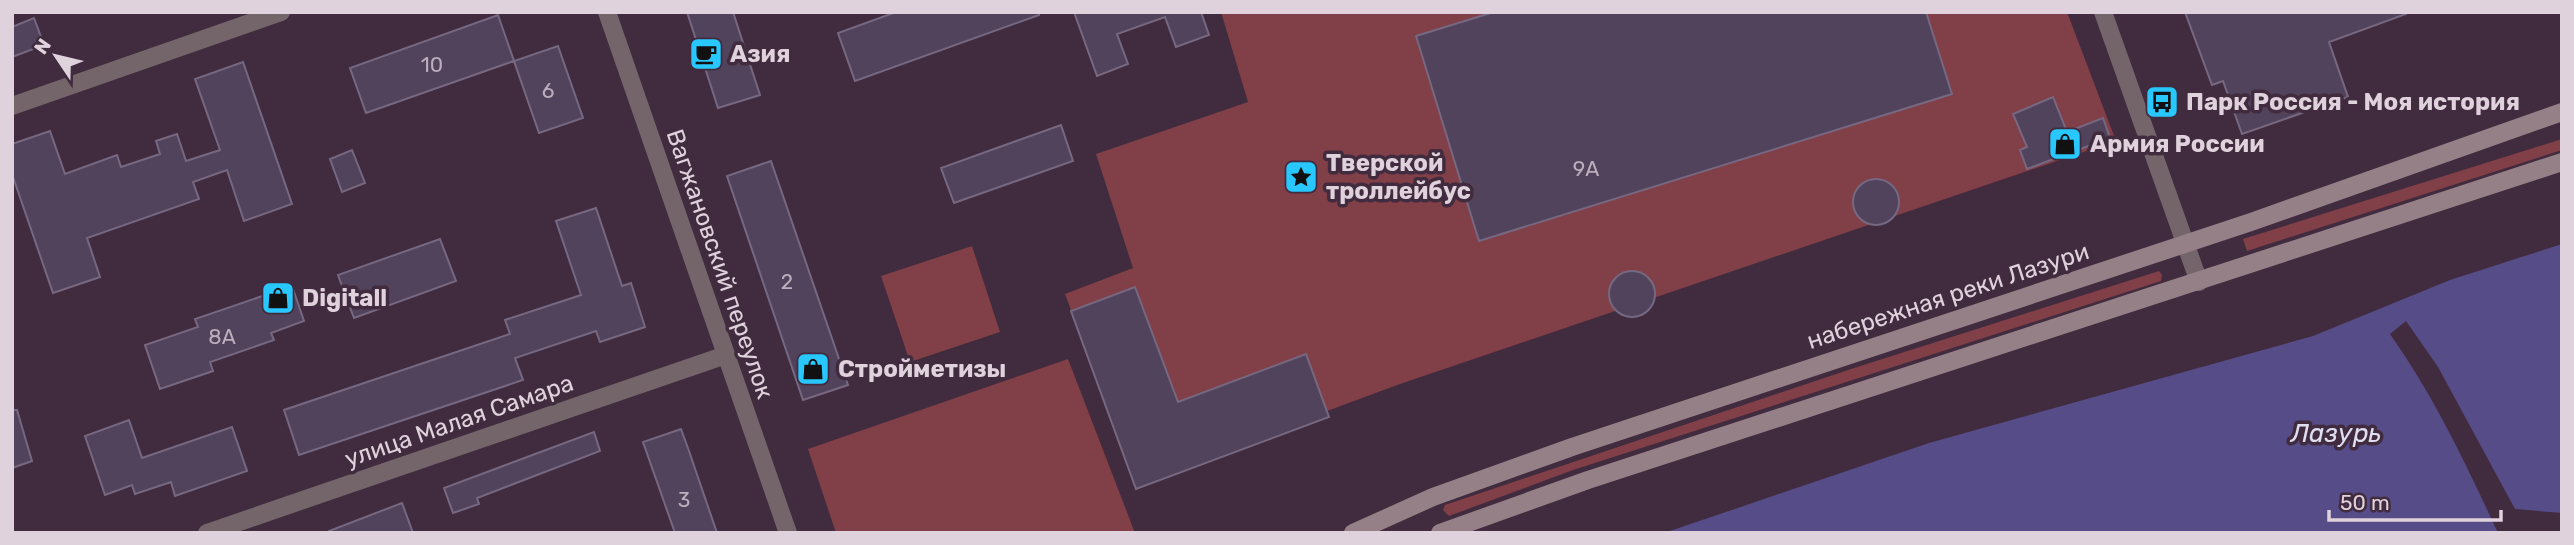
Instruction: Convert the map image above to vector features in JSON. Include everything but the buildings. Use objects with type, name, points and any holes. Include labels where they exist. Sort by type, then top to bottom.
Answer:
[{"type":"main road","name":"набережная реки Лазури","points":[[1353,533],[1433,497],[1585,442],[2186,244],[2562,112]]},
{"type":"main road","points":[[1440,533],[1601,476],[2562,162]]},
{"type":"street","points":[[12,106],[281,12]]},
{"type":"street","name":"Вагжановский переулок","points":[[607,12],[788,533]]},
{"type":"street","points":[[2103,12],[2199,282]]},
{"type":"street","name":"улица Малая Самара","points":[[207,533],[726,355]]},
{"type":"shaded area","points":[[1221,12],[2067,12],[2116,141],[1400,384],[1327,411],[1329,417],[1136,489],[1113,426],[1124,422],[1108,410],[1065,294],[1133,268],[1096,154],[1248,102]]},
{"type":"shaded area","points":[[2562,139],[2562,150],[2247,251],[2243,239]]},
{"type":"shaded area","points":[[972,246],[1000,332],[910,362],[881,276]]},
{"type":"shaded area","points":[[2159,271],[2162,275],[2161,281],[1573,470],[1449,516],[1443,510],[1445,505],[1851,369]]},
{"type":"shaded area","points":[[1068,359],[1135,533],[836,533],[808,449]]},
{"type":"water","name":"Лазурь","points":[[2562,244],[2562,513],[2515,509],[2438,367],[2406,321],[2390,334],[2435,406],[2498,533],[1664,533],[1929,443],[2313,336],[2450,280]]},
{"type":"place","name":"Азия","points":[[706,54]]},
{"type":"place","name":"Парк Россия - Моя история","points":[[2162,102]]},
{"type":"place","name":"Армия России","points":[[2065,144]]},
{"type":"place","name":"Тверской троллейбус","points":[[1301,177]]},
{"type":"place","name":"Digitall","points":[[278,298]]},
{"type":"place","name":"Стройметизы","points":[[813,369]]}]
